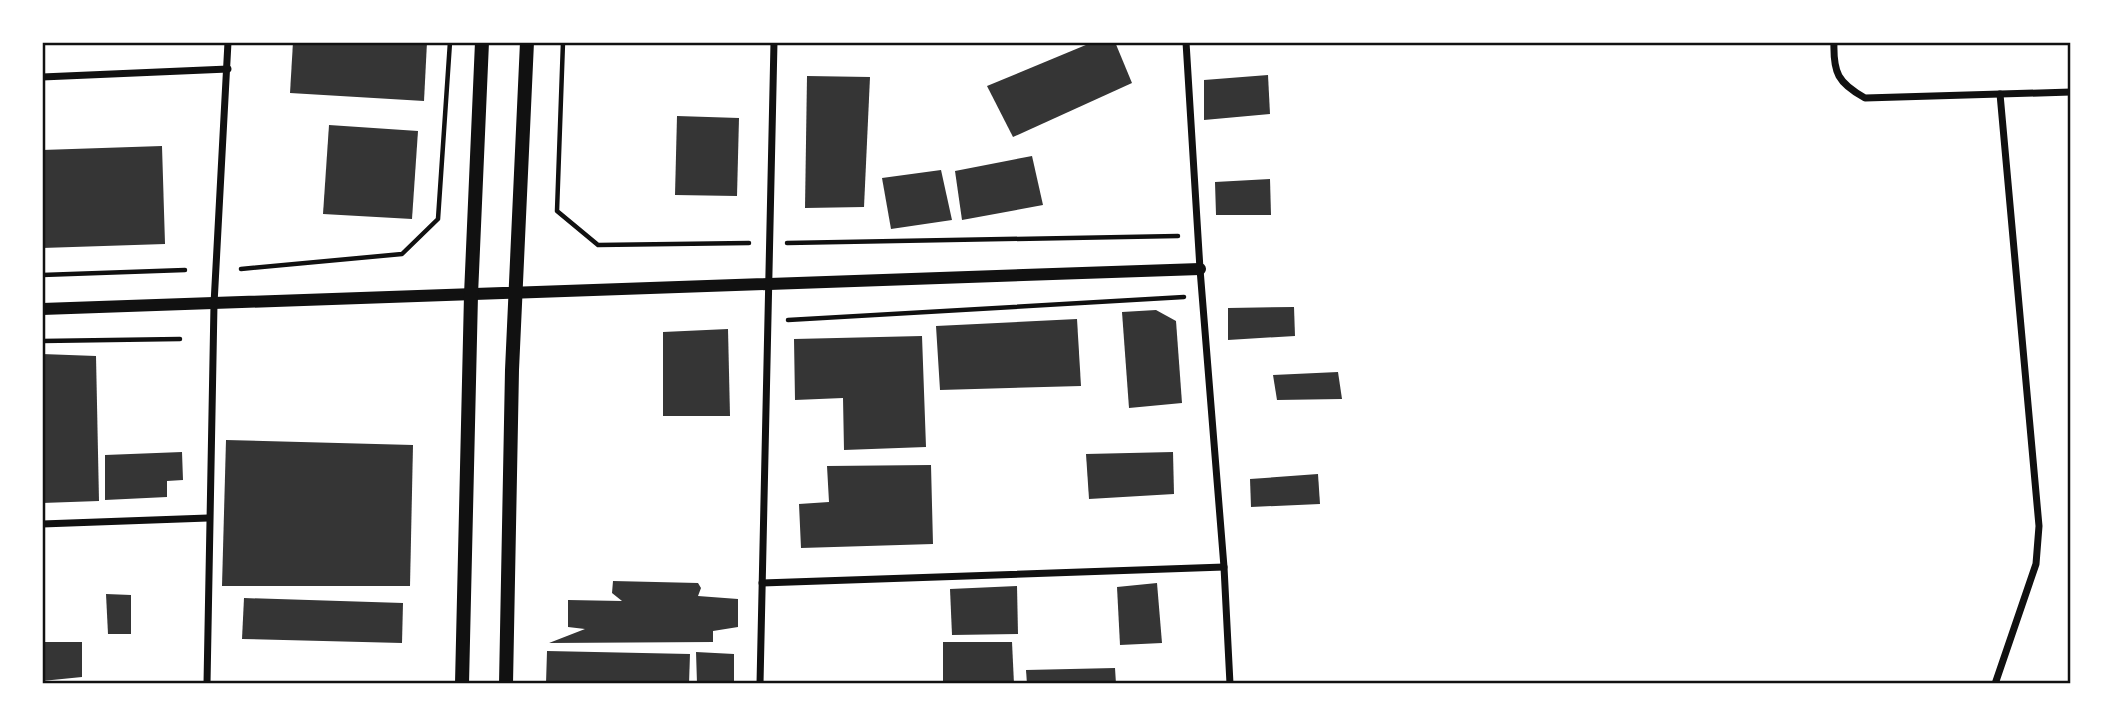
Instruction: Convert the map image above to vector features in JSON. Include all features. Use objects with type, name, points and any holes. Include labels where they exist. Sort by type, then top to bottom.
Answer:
[{"type":"main road","points":[[463,684],[471,295],[482,42]]},
{"type":"main road","points":[[506,684],[515,294],[527,42]]},
{"type":"street","points":[[207,684],[214,303],[228,42]]},
{"type":"street","points":[[760,684],[774,42]]},
{"type":"street","points":[[1186,42],[1230,684]]},
{"type":"street","points":[[1834,42],[1838,76],[1847,88],[1865,98],[2071,92]]},
{"type":"street","points":[[42,77],[228,69]]},
{"type":"street","points":[[1995,684],[2036,564],[2039,526],[2000,94]]},
{"type":"street","points":[[42,309],[1200,269]]},
{"type":"street","points":[[42,524],[208,518]]},
{"type":"street","points":[[762,583],[1224,567]]},
{"type":"path","points":[[241,269],[402,254],[438,219],[450,42]]},
{"type":"path","points":[[563,42],[557,211],[598,245],[751,243]]},
{"type":"path","points":[[787,243],[1198,236]]},
{"type":"path","points":[[42,275],[185,270]]},
{"type":"path","points":[[788,320],[1202,296]]},
{"type":"path","points":[[42,341],[180,339]]},
{"type":"building","points":[[293,42],[427,42],[424,101],[290,93]]},
{"type":"building","points":[[1093,42],[1115,42],[1132,83],[1013,137],[987,86]]},
{"type":"building","points":[[1268,75],[1270,114],[1204,120],[1204,80]]},
{"type":"building","points":[[807,76],[870,77],[864,207],[805,208]]},
{"type":"building","points":[[677,116],[739,118],[737,196],[675,195]]},
{"type":"building","points":[[329,125],[418,131],[412,219],[323,214]]},
{"type":"building","points":[[162,146],[165,244],[42,248],[42,150]]},
{"type":"building","points":[[1032,156],[1043,205],[962,220],[955,171]]},
{"type":"building","points":[[941,170],[952,220],[891,229],[882,178]]},
{"type":"building","points":[[1270,179],[1271,215],[1216,215],[1215,182]]},
{"type":"building","points":[[1294,307],[1295,336],[1228,340],[1228,308]]},
{"type":"building","points":[[1156,310],[1176,321],[1182,403],[1129,408],[1122,312]]},
{"type":"building","points":[[1077,319],[1081,386],[940,390],[936,326]]},
{"type":"building","points":[[728,329],[730,416],[663,416],[663,332]]},
{"type":"building","points":[[922,336],[926,447],[844,450],[843,398],[795,400],[794,339]]},
{"type":"building","points":[[42,354],[96,356],[99,501],[42,503]]},
{"type":"building","points":[[1338,372],[1342,399],[1277,400],[1273,375]]},
{"type":"building","points":[[226,440],[413,445],[410,586],[222,586]]},
{"type":"building","points":[[182,452],[183,480],[167,481],[167,497],[105,500],[105,455]]},
{"type":"building","points":[[1173,452],[1174,494],[1089,499],[1086,454]]},
{"type":"building","points":[[931,465],[933,544],[801,548],[799,504],[829,502],[827,466]]},
{"type":"building","points":[[1318,474],[1320,504],[1251,507],[1250,479]]},
{"type":"building","points":[[613,581],[698,583],[701,588],[698,596],[738,599],[738,627],[713,631],[713,642],[549,643],[585,629],[568,627],[568,600],[622,601],[612,593]]},
{"type":"building","points":[[1157,583],[1162,643],[1120,645],[1117,587]]},
{"type":"building","points":[[1017,586],[1018,634],[952,635],[950,589]]},
{"type":"building","points":[[106,594],[131,595],[131,634],[108,634]]},
{"type":"building","points":[[244,598],[403,603],[402,643],[242,639]]},
{"type":"building","points":[[42,642],[82,642],[82,677],[42,681]]},
{"type":"building","points":[[943,642],[1012,642],[1014,684],[943,684]]},
{"type":"building","points":[[547,651],[690,654],[689,684],[546,684]]},
{"type":"building","points":[[696,652],[734,654],[734,684],[697,684]]},
{"type":"building","points":[[1115,668],[1116,684],[1027,684],[1026,670]]}]
